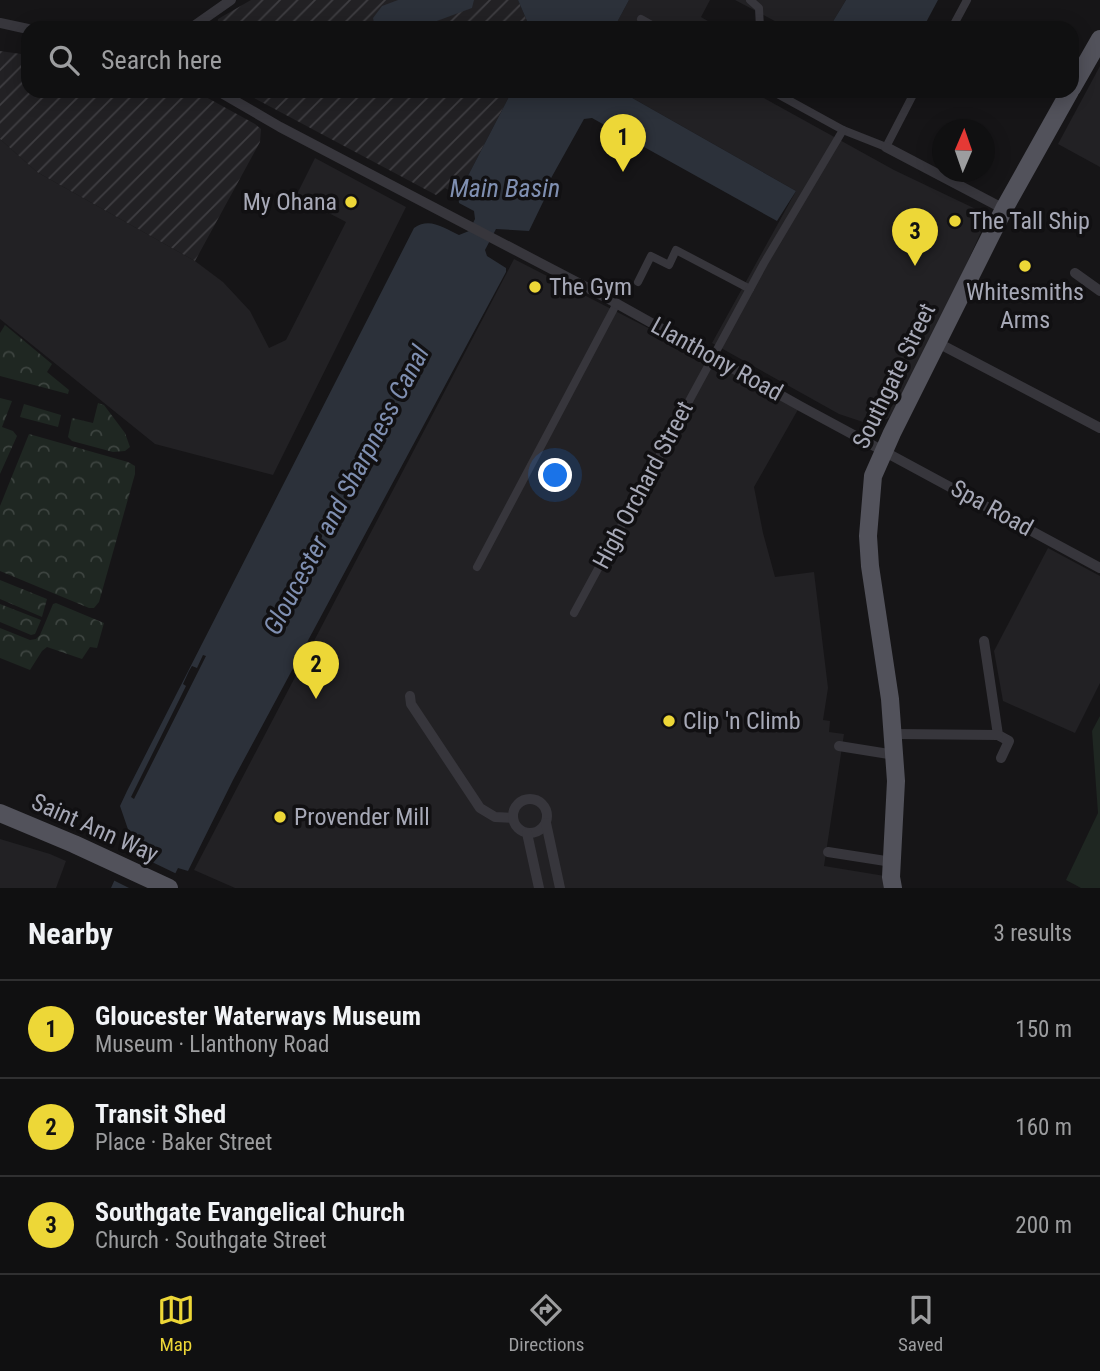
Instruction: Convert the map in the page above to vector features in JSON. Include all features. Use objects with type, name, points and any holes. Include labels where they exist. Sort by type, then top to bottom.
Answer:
[{"type":"main road","name":"Southgate Street","points":[[1079,76],[1100,39]]},
{"type":"main road","name":"Southgate Street","points":[[891,879],[896,807],[895,755],[868,536],[873,476],[1004,209],[1066,98]]},
{"type":"main road","name":"Saint Ann Way","points":[[0,813],[169,888]]},
{"type":"street","points":[[201,21],[231,0]]},
{"type":"street","points":[[750,0],[759,8],[760,21]]},
{"type":"street","points":[[956,21],[967,0]]},
{"type":"street","points":[[641,19],[645,21]]},
{"type":"street","points":[[0,23],[21,28]]},
{"type":"street","name":"Llanthony Road","points":[[230,98],[280,127],[515,248],[884,450]]},
{"type":"street","points":[[785,98],[843,130],[886,147],[1004,209]]},
{"type":"street","points":[[886,147],[911,98]]},
{"type":"street","name":"High Orchard Street","points":[[574,613],[712,356],[843,130]]},
{"type":"street","points":[[638,282],[651,256],[668,265],[676,250],[750,289]]},
{"type":"street","points":[[1074,273],[1100,291]]},
{"type":"street","points":[[477,567],[617,303]]},
{"type":"street","points":[[938,342],[1100,428]]},
{"type":"street","name":"Spa Road","points":[[884,450],[1100,568]]},
{"type":"street","points":[[984,641],[998,735]]},
{"type":"street","points":[[410,696],[411,704],[475,802],[495,817],[513,818]]},
{"type":"street","points":[[894,734],[998,735],[1009,741],[1001,758]]},
{"type":"street","points":[[839,746],[895,755]]},
{"type":"street","points":[[546,823],[538,831],[527,833],[518,828],[513,818],[514,811],[524,800],[536,800],[545,808],[560,888]]},
{"type":"street","points":[[527,833],[538,888]]},
{"type":"street","points":[[828,852],[891,879]]},
{"type":"shaded area","points":[[251,0],[518,0],[527,21],[218,21]]},
{"type":"shaded area","points":[[629,0],[710,0],[701,17],[708,21],[618,21]]},
{"type":"shaded area","points":[[735,0],[846,0],[833,21],[775,21]]},
{"type":"shaded area","points":[[0,51],[21,54],[21,98],[208,98],[261,129],[260,142],[195,261],[37,172],[0,139]]},
{"type":"shaded area","points":[[1100,66],[1100,167],[1058,144]]},
{"type":"shaded area","points":[[254,98],[508,98],[458,195],[445,188],[436,195]]},
{"type":"shaded area","points":[[632,98],[764,98],[894,170],[982,212],[986,221],[923,360],[889,418],[880,422],[863,422],[839,414],[712,343],[796,191]]},
{"type":"shaded area","points":[[0,139],[37,172],[195,261],[223,282],[250,311],[269,348],[286,340],[346,222],[296,196],[315,158],[406,207],[273,475],[155,444],[0,319]]},
{"type":"shaded area","points":[[514,259],[800,406],[754,487],[775,577],[814,572],[828,688],[823,720],[830,721],[829,732],[844,734],[824,866],[891,877],[887,888],[235,888],[194,870]]},
{"type":"shaded area","points":[[1048,548],[1100,576],[1100,683],[1075,733],[1003,701],[994,651]]},
{"type":"shaded area","points":[[0,839],[66,861],[56,888],[0,888]]},
{"type":"green space","points":[[5,325],[52,364],[47,372],[69,390],[68,394],[0,376],[0,333]]},
{"type":"green space","points":[[0,398],[12,401],[2,427],[13,431],[17,436],[0,474]]},
{"type":"green space","points":[[98,403],[104,405],[125,433],[130,447],[125,451],[113,452],[72,441],[68,437],[72,418],[93,423]]},
{"type":"green space","points":[[24,404],[61,415],[58,427],[20,417]]},
{"type":"green space","points":[[29,434],[135,466],[99,602],[94,608],[0,571],[0,506]]},
{"type":"green space","points":[[0,580],[47,599],[42,617],[0,599]]},
{"type":"green space","points":[[0,604],[41,620],[35,634],[31,635],[0,622]]},
{"type":"green space","points":[[53,604],[104,623],[97,648],[90,647],[82,659],[47,647],[30,670],[0,658],[0,628],[30,640],[36,639]]},
{"type":"green space","points":[[1100,716],[1100,888],[1081,888],[1066,880],[1098,813],[1092,731]]},
{"type":"water","points":[[398,0],[474,0],[472,8],[437,21],[374,21],[382,6]]},
{"type":"water","points":[[518,0],[629,0],[618,21],[527,21]]},
{"type":"water","points":[[846,0],[938,0],[927,21],[833,21]]},
{"type":"water","points":[[508,98],[632,98],[796,191],[777,221],[592,118],[584,119],[545,189],[544,200],[529,231],[496,229],[485,250],[487,256],[506,268],[506,272],[233,780],[188,871],[178,868],[168,888],[111,888],[132,841],[120,806],[127,791],[414,228],[426,223],[459,235],[469,231],[475,219],[474,211],[459,203],[458,195]]},
{"type":"pier","points":[[203,655],[206,656],[134,799],[131,797],[186,686],[183,684],[189,671],[192,666],[197,668]]},
{"type":"pier","points":[[125,849],[179,875],[172,888],[129,888],[111,879]]},
{"type":"place","name":"Gloucester Waterways Museum","points":[[623,172]]},
{"type":"place","name":"My Ohana","points":[[351,202]]},
{"type":"place","name":"The Tall Ship","points":[[955,221]]},
{"type":"place","name":"Southgate Evangelical Church","points":[[915,266]]},
{"type":"place","name":"Whitesmiths Arms","points":[[1025,266]]},
{"type":"place","name":"The Gym","points":[[535,287]]},
{"type":"place","name":"Transit Shed","points":[[316,699]]},
{"type":"place","name":"Clip 'n Climb","points":[[669,721]]},
{"type":"place","name":"Provender Mill","points":[[280,817]]},
{"type":"water label","name":"Main Basin","points":[[505,188]]},
{"type":"water label","name":"Gloucester and Sharpness Canal","points":[[346,490]]}]
